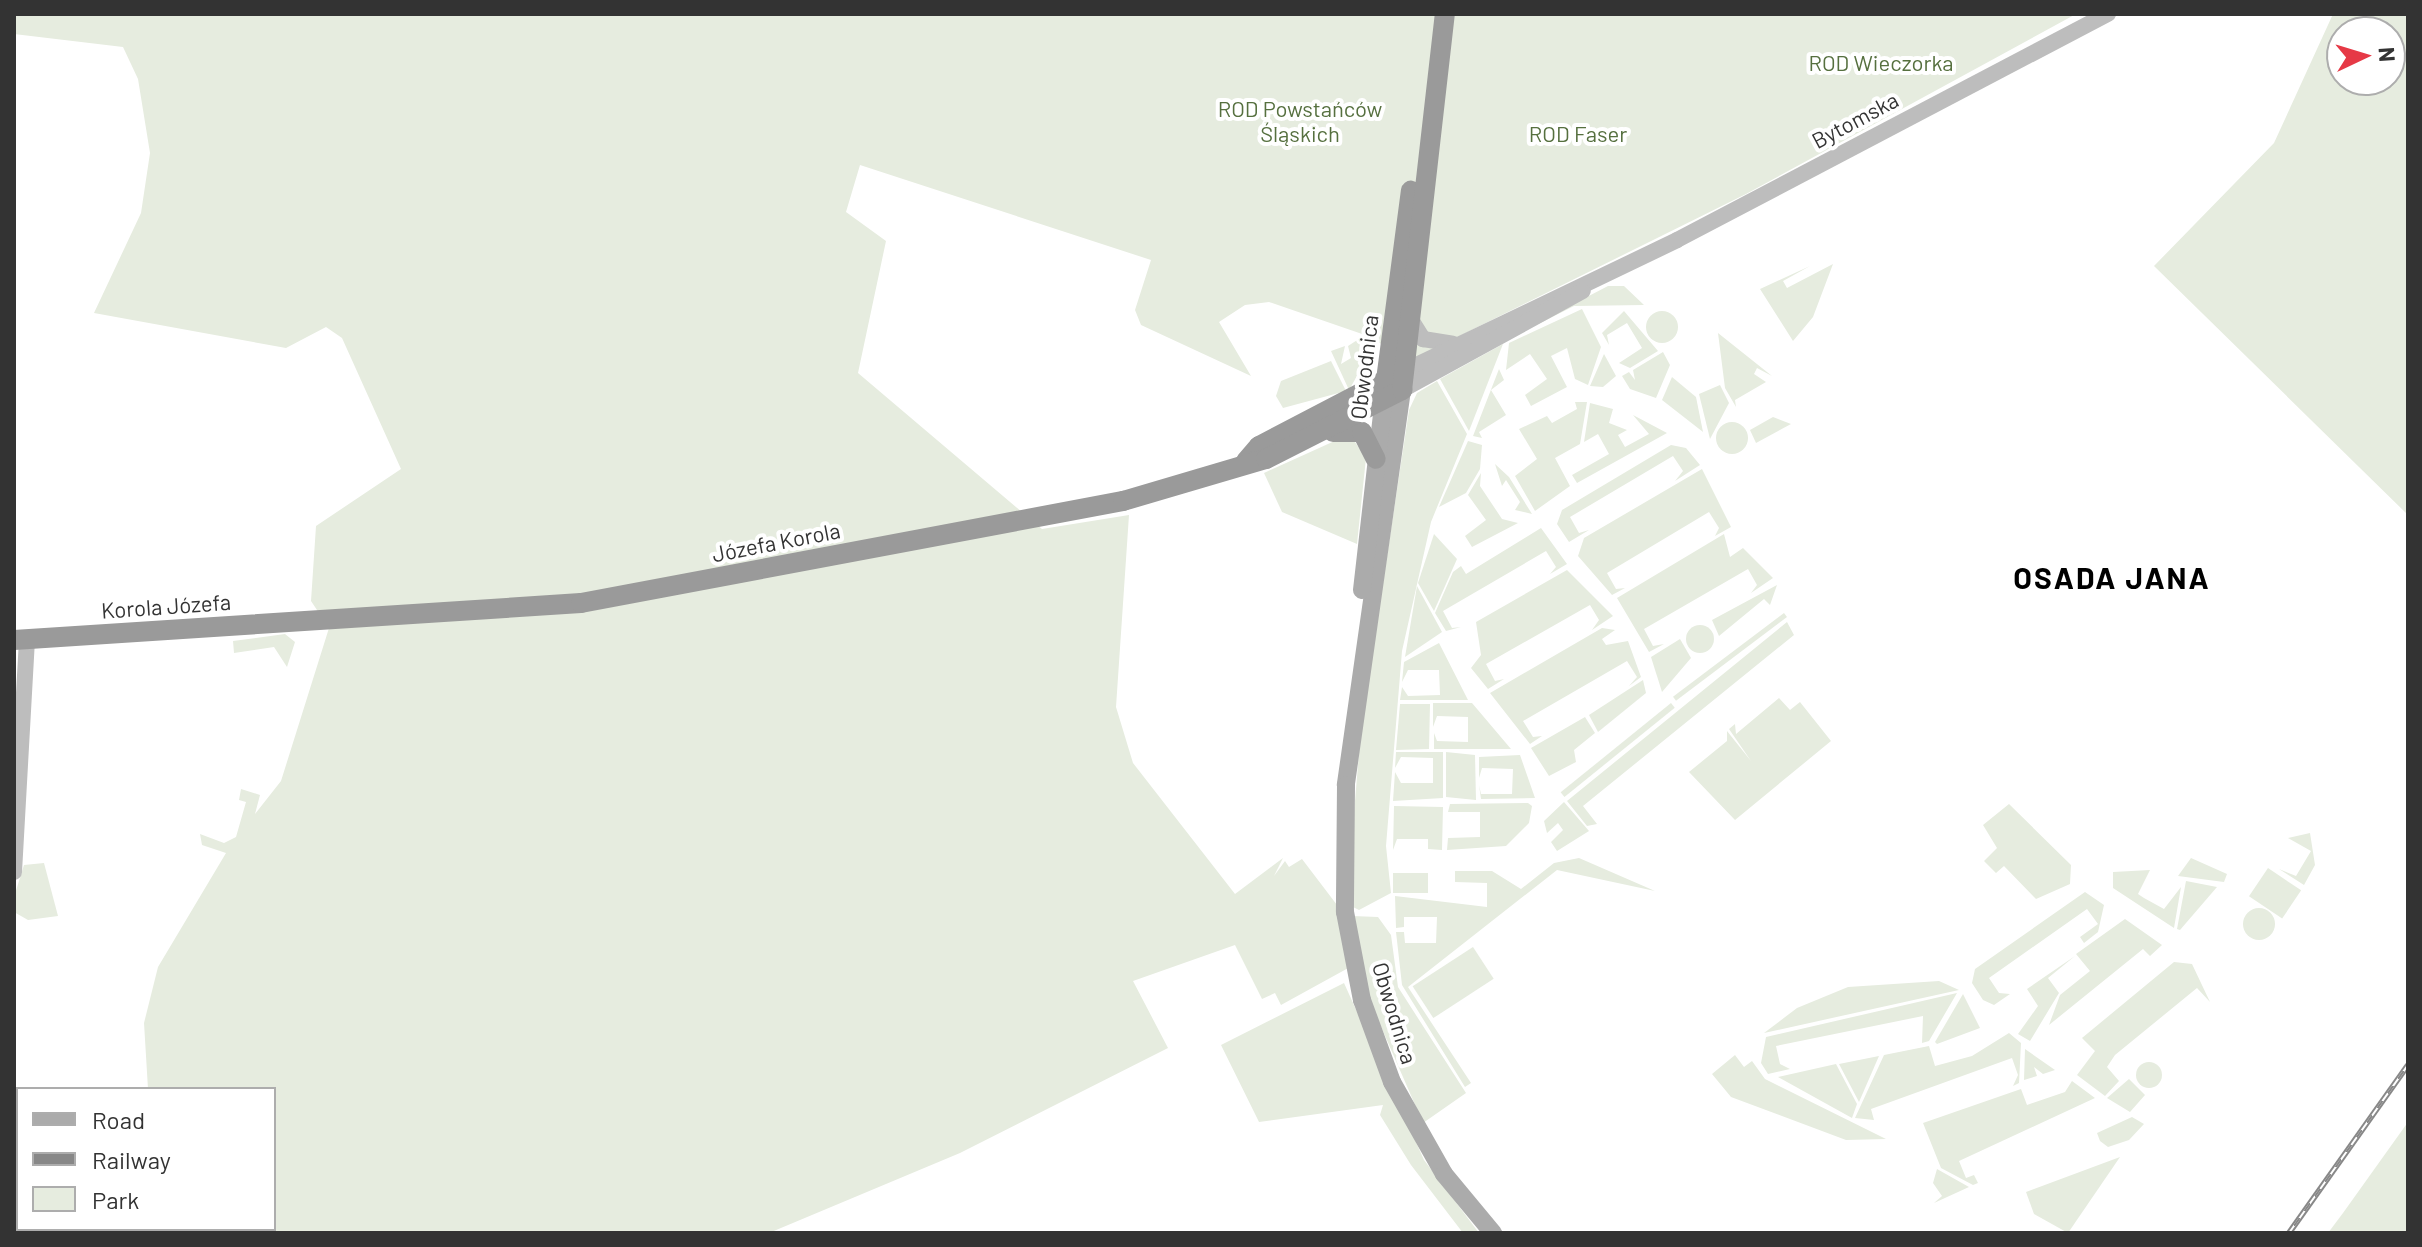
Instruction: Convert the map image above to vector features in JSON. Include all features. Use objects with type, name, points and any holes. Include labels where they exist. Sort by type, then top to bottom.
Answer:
[{"type":"highway","name":"Obwodnica","points":[[1394,385],[1410,318],[1445,14]]},
{"type":"highway","name":"Obwodnica","points":[[1394,385],[1411,191],[1438,62]]},
{"type":"highway","name":"Józefa Korola","points":[[307,622],[608,598],[1123,501],[1321,433],[1394,385]]},
{"type":"highway","name":"Józefa Korola","points":[[1246,461],[1259,446],[1394,385]]},
{"type":"highway","points":[[1321,433],[1357,430],[1376,459]]},
{"type":"highway","name":"Korola Józefa","points":[[21,640],[307,622]]},
{"type":"main road","name":"Obwodnica","points":[[1394,385],[1376,459],[1343,880],[1362,1000],[1406,1112],[1493,1233]]},
{"type":"main road","name":"Obwodnica","points":[[1357,680],[1394,385]]},
{"type":"street","name":"Bytomska","points":[[1394,385],[2108,14]]},
{"type":"street","name":"Bytomska","points":[[1394,385],[1454,344],[1623,265]]},
{"type":"street","points":[[1410,318],[1423,339],[1454,344]]},
{"type":"street","points":[[14,872],[21,640]]},
{"type":"green space","points":[[14,14],[2076,14],[1746,194],[1407,362],[1377,341],[1349,390],[1331,351],[1345,346],[1341,364],[1351,358],[1348,346],[1365,335],[1269,302],[1245,305],[1219,322],[1251,376],[1141,325],[1135,310],[1151,260],[860,165],[846,212],[886,241],[858,373],[1042,529],[1129,515],[1116,707],[1133,763],[1235,894],[1283,858],[1274,876],[1285,861],[1289,867],[1302,859],[1353,926],[1352,916],[1378,917],[1391,935],[1398,987],[1466,1093],[1423,1123],[1369,999],[1361,961],[1281,1005],[1275,993],[1262,999],[1235,945],[1133,981],[1168,1048],[960,1153],[769,1233],[152,1233],[276,1231],[276,1087],[148,1087],[144,1023],[158,967],[226,853],[202,845],[200,834],[224,843],[236,837],[246,802],[239,800],[241,789],[260,795],[255,814],[281,781],[329,628],[311,601],[316,526],[401,469],[342,338],[326,327],[286,348],[94,313],[141,213],[150,153],[138,79],[123,47],[14,34]]},
{"type":"green space","points":[[2408,14],[2408,515],[2154,266],[2274,143],[2326,29],[2326,96],[2406,96],[2406,16],[2332,16]]},
{"type":"green space","points":[[1833,264],[1813,317],[1793,341],[1760,289],[1810,266],[1783,281],[1787,288]]},
{"type":"green space","points":[[1608,286],[1624,286],[1644,305],[1574,306],[1439,374]]},
{"type":"green space","points":[[1582,309],[1601,347],[1588,385],[1575,379],[1567,348],[1551,356],[1567,387],[1531,406],[1525,395],[1547,379],[1530,354],[1506,370],[1509,343]]},
{"type":"green space","points":[[1624,311],[1658,351],[1630,368],[1619,363],[1642,348],[1627,323],[1607,335],[1609,345],[1602,333]]},
{"type":"green space","points":[[1662,311],[1674,315],[1678,327],[1674,339],[1662,343],[1650,339],[1646,327],[1650,315]]},
{"type":"green space","points":[[1718,333],[1772,376],[1757,368],[1754,374],[1766,382],[1735,400],[1736,407],[1725,388]]},
{"type":"green space","points":[[1503,344],[1469,431],[1440,379]]},
{"type":"green space","points":[[1663,352],[1670,365],[1656,398],[1630,389],[1622,376],[1629,372],[1635,380],[1633,370]]},
{"type":"green space","points":[[1604,354],[1616,376],[1603,387],[1590,386]]},
{"type":"green space","points":[[1331,361],[1346,391],[1283,408],[1276,396],[1281,381]]},
{"type":"green space","points":[[1499,369],[1504,380],[1491,390],[1506,415],[1479,432],[1482,438],[1473,436]]},
{"type":"green space","points":[[1672,377],[1696,397],[1703,432],[1662,400]]},
{"type":"green space","points":[[1437,381],[1467,434],[1431,522],[1402,651],[1386,846],[1391,893],[1359,910],[1353,907],[1352,837],[1361,729],[1409,410],[1417,393]]},
{"type":"green space","points":[[1720,385],[1729,403],[1710,439],[1699,394]]},
{"type":"green space","points":[[1575,402],[1587,402],[1580,444],[1555,458],[1570,486],[1535,511],[1515,476],[1537,459],[1519,429],[1547,416],[1552,423],[1577,409]]},
{"type":"green space","points":[[1590,403],[1613,409],[1609,423],[1627,430],[1618,435],[1625,447],[1649,434],[1633,415],[1667,433],[1577,483],[1572,475],[1609,454],[1598,434],[1584,442]]},
{"type":"green space","points":[[1773,417],[1791,424],[1756,443],[1750,430]]},
{"type":"green space","points":[[1732,422],[1744,426],[1748,438],[1744,450],[1732,454],[1720,450],[1716,438],[1720,426]]},
{"type":"green space","points":[[1339,439],[1355,442],[1366,458],[1357,544],[1282,512],[1264,473]]},
{"type":"green space","points":[[1468,441],[1482,445],[1480,469],[1466,493],[1439,507]]},
{"type":"green space","points":[[1671,445],[1686,448],[1700,465],[1675,481],[1683,471],[1673,456],[1570,517],[1579,533],[1589,530],[1569,542],[1557,524],[1562,510]]},
{"type":"green space","points":[[1495,464],[1509,477],[1532,514],[1515,510],[1520,502],[1506,480],[1502,486]]},
{"type":"green space","points":[[1702,469],[1731,527],[1715,536],[1719,528],[1709,512],[1607,573],[1616,589],[1625,588],[1612,595],[1578,556],[1584,538]]},
{"type":"green space","points":[[1481,473],[1480,486],[1502,519],[1518,523],[1472,547],[1465,536],[1486,520],[1468,495]]},
{"type":"green space","points":[[1541,528],[1567,564],[1550,574],[1556,567],[1546,551],[1443,611],[1452,628],[1461,627],[1446,631],[1435,613],[1453,572],[1461,566],[1466,574]]},
{"type":"green space","points":[[1434,534],[1457,559],[1434,611],[1418,583]]},
{"type":"green space","points":[[1724,534],[1730,557],[1743,548],[1773,578],[1751,593],[1757,585],[1748,569],[1644,629],[1653,646],[1664,644],[1649,652],[1617,598]]},
{"type":"green space","points":[[1567,570],[1613,616],[1592,630],[1599,620],[1590,605],[1486,664],[1495,681],[1504,679],[1488,689],[1471,668],[1481,655],[1476,622]]},
{"type":"green space","points":[[1777,585],[1770,605],[1764,599],[1719,636],[1712,620]]},
{"type":"green space","points":[[1417,586],[1442,632],[1405,657]]},
{"type":"green space","points":[[1784,613],[1787,617],[1676,701],[1673,697]]},
{"type":"green space","points":[[1787,622],[1794,635],[1583,806],[1597,824],[1587,826],[1567,801]]},
{"type":"green space","points":[[1700,625],[1710,629],[1714,639],[1710,649],[1700,653],[1690,649],[1686,639],[1690,629]]},
{"type":"green space","points":[[1602,628],[1615,630],[1602,639],[1606,645],[1628,641],[1641,677],[1629,686],[1637,677],[1627,661],[1523,721],[1533,737],[1542,736],[1530,744],[1490,693]]},
{"type":"green space","points":[[285,634],[295,642],[287,667],[274,647],[234,653],[233,641]]},
{"type":"green space","points":[[1680,639],[1691,658],[1662,692],[1651,657]]},
{"type":"green space","points":[[1439,643],[1468,700],[1400,700],[1402,687],[1408,696],[1440,695],[1439,670],[1408,670],[1402,682],[1404,662]]},
{"type":"green space","points":[[1643,680],[1646,693],[1598,732],[1589,715]]},
{"type":"green space","points":[[1779,698],[1790,710],[1800,702],[1831,741],[1735,820],[1689,772],[1727,741],[1727,731],[1751,761],[1729,729],[1735,724],[1736,734]]},
{"type":"green space","points":[[1433,703],[1472,703],[1511,749],[1434,749],[1434,733],[1437,741],[1468,742],[1468,717],[1437,716],[1433,727]]},
{"type":"green space","points":[[1671,703],[1675,708],[1564,797],[1561,792]]},
{"type":"green space","points":[[1400,704],[1430,704],[1429,749],[1396,750]]},
{"type":"green space","points":[[1585,717],[1595,733],[1574,750],[1576,762],[1549,776],[1531,748]]},
{"type":"green space","points":[[1396,752],[1443,752],[1443,798],[1393,801],[1395,772],[1401,783],[1433,783],[1433,758],[1401,757],[1395,768]]},
{"type":"green space","points":[[1446,752],[1475,755],[1476,800],[1446,797]]},
{"type":"green space","points":[[1520,755],[1535,798],[1481,799],[1479,785],[1481,794],[1512,794],[1513,769],[1482,768],[1479,778],[1479,757]]},
{"type":"green space","points":[[1564,802],[1589,831],[1557,851],[1551,842],[1563,830],[1558,823],[1547,833],[1544,821]]},
{"type":"green space","points":[[1528,803],[1532,806],[1529,823],[1506,846],[1447,850],[1448,838],[1480,837],[1480,812],[1448,812],[1450,804]]},
{"type":"green space","points":[[2009,804],[2071,865],[2070,884],[2036,899],[2004,866],[1996,873],[1984,861],[1997,848],[1983,825]]},
{"type":"green space","points":[[1394,806],[1443,807],[1442,850],[1428,849],[1428,839],[1397,839],[1393,850]]},
{"type":"green space","points":[[2310,833],[2315,865],[2304,885],[2279,869],[2296,876],[2311,851],[2288,838]]},
{"type":"green space","points":[[1579,858],[1655,891],[1557,870],[1408,987],[1471,1083],[1465,1087],[1402,985],[1396,932],[1404,932],[1405,943],[1436,943],[1437,917],[1404,917],[1404,927],[1396,928],[1395,896],[1487,907],[1487,883],[1455,882],[1455,871],[1492,871],[1521,889],[1554,863]]},
{"type":"green space","points":[[2191,858],[2227,874],[2224,882],[2178,876]]},
{"type":"green space","points":[[44,863],[58,916],[28,920],[14,912],[14,897],[24,865]]},
{"type":"green space","points":[[2268,868],[2301,890],[2282,919],[2249,896]]},
{"type":"green space","points":[[2150,870],[2138,894],[2164,909],[2181,887],[2174,928],[2113,888],[2113,872]]},
{"type":"green space","points":[[1393,873],[1428,873],[1428,893],[1393,893]]},
{"type":"green space","points":[[2186,881],[2217,887],[2180,930],[2177,929]]},
{"type":"green space","points":[[2085,892],[2104,905],[2098,932],[2084,943],[2080,937],[2098,924],[2087,909],[1989,978],[1999,993],[2010,994],[1994,1005],[1983,1000],[1972,983],[1975,969]]},
{"type":"green space","points":[[2259,908],[2271,912],[2275,924],[2271,936],[2259,940],[2247,936],[2243,924],[2247,912]]},
{"type":"green space","points":[[2125,919],[2162,945],[2150,956],[2143,949],[2049,1025],[2060,995],[2090,971],[2076,954]]},
{"type":"green space","points":[[1473,947],[1494,979],[1433,1018],[1413,986]]},
{"type":"green space","points":[[2075,956],[2048,978],[2059,993],[2030,1041],[2018,1034],[2038,1006],[2027,989]]},
{"type":"green space","points":[[2174,962],[2192,964],[2210,1002],[2197,988],[2115,1055],[2107,1067],[2119,1081],[2105,1096],[2077,1075],[2095,1051],[2082,1038]]},
{"type":"green space","points":[[1939,981],[1959,990],[1764,1033],[1797,1008],[1848,987]]},
{"type":"green space","points":[[1344,983],[1424,1160],[1479,1233],[1463,1233],[1411,1165],[1380,1115],[1383,1105],[1259,1122],[1221,1045]]},
{"type":"green space","points":[[1957,993],[1929,1041],[1922,1043],[1923,1016],[1776,1046],[1780,1064],[1790,1069],[1768,1074],[1761,1063],[1766,1037]]},
{"type":"green space","points":[[1963,994],[1980,1028],[1937,1044],[1935,1042]]},
{"type":"green space","points":[[2009,1033],[2021,1043],[2019,1083],[2013,1086],[2018,1075],[2012,1058],[1871,1109],[1874,1120],[1855,1118],[1884,1055],[1929,1046],[1935,1066],[1972,1056]]},
{"type":"green space","points":[[2025,1049],[2055,1070],[2043,1074],[2034,1067],[2037,1076],[2024,1080]]},
{"type":"green space","points":[[1735,1055],[1744,1067],[1752,1061],[1765,1079],[1886,1139],[1846,1140],[1731,1097],[1712,1074]]},
{"type":"green space","points":[[1879,1056],[1859,1102],[1839,1064]]},
{"type":"green space","points":[[2149,1062],[2158,1066],[2162,1075],[2158,1084],[2149,1088],[2140,1084],[2136,1075],[2140,1066]]},
{"type":"green space","points":[[1836,1064],[1857,1104],[1852,1118],[1778,1077]]},
{"type":"green space","points":[[2129,1079],[2145,1095],[2130,1112],[2107,1098]]},
{"type":"green space","points":[[2072,1081],[2095,1098],[1959,1161],[1966,1178],[1974,1175],[1978,1183],[1973,1185],[1941,1168],[1923,1123],[2021,1089],[2027,1105],[2065,1092]]},
{"type":"green space","points":[[2132,1117],[2144,1124],[2129,1140],[2108,1147],[2100,1141],[2097,1133]]},
{"type":"green space","points":[[2408,1122],[2408,1233],[2328,1233],[2343,1213]]},
{"type":"green space","points":[[2120,1157],[2068,1233],[2034,1214],[2026,1192]]},
{"type":"green space","points":[[1937,1169],[1969,1187],[1934,1203],[1942,1196],[1933,1183]]},
{"type":"railway","points":[[2289,1233],[2408,1065]]},
{"type":"district","name":"OSADA JANA","points":[[2112,577]]},
{"type":"park label","name":"ROD Wieczorka","points":[[1881,63]]},
{"type":"park label","name":"ROD Powstańców Śląskich","points":[[1300,120]]},
{"type":"park label","name":"ROD Faser","points":[[1578,134]]}]
